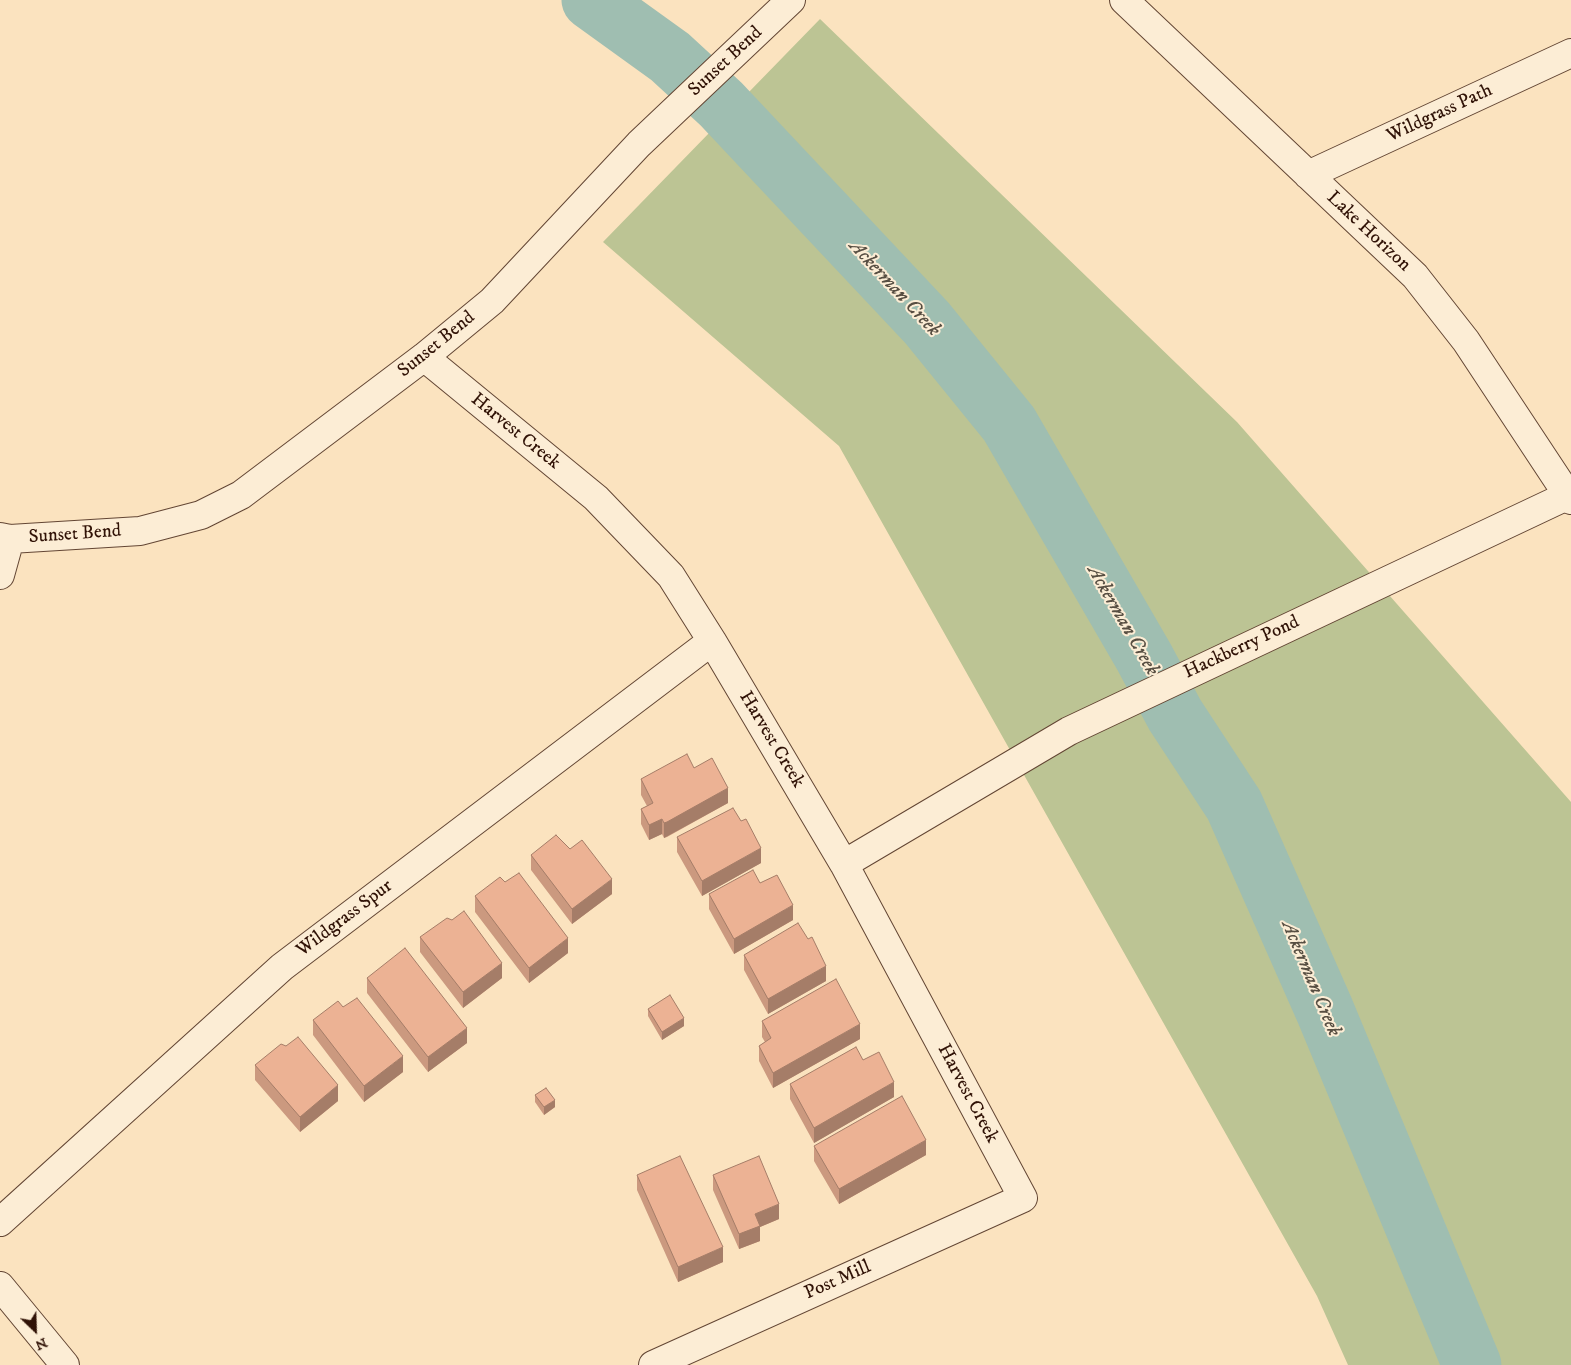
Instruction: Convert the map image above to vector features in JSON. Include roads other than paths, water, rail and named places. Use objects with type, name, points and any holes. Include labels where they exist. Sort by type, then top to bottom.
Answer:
[{"type":"street","name":"Sunset Bend","points":[[5,538],[140,531],[201,515],[240,494],[424,357],[492,301],[638,144],[791,0]]},
{"type":"street","name":"Lake Horizon","points":[[1124,0],[1415,276],[1466,341],[1570,496]]},
{"type":"street","name":"Wildgrass Path","points":[[1308,175],[1571,54]]},
{"type":"street","name":"Harvest Creek","points":[[424,357],[596,498],[670,576],[712,641],[844,864],[1023,1198]]},
{"type":"street","name":"Hackberry Pond","points":[[844,864],[1069,731],[1247,645],[1570,496]]},
{"type":"street","points":[[0,574],[5,538]]},
{"type":"street","name":"Wildgrass Spur","points":[[0,1222],[282,967],[712,641]]},
{"type":"street","name":"Post Mill","points":[[653,1365],[1023,1198]]},
{"type":"street","points":[[0,1286],[64,1365]]},
{"type":"waterway","name":"Ackerman Creek","points":[[591,0],[670,57],[721,104],[927,323],[1009,424],[1144,657],[1175,715],[1234,805],[1325,1011],[1472,1365]]}]
